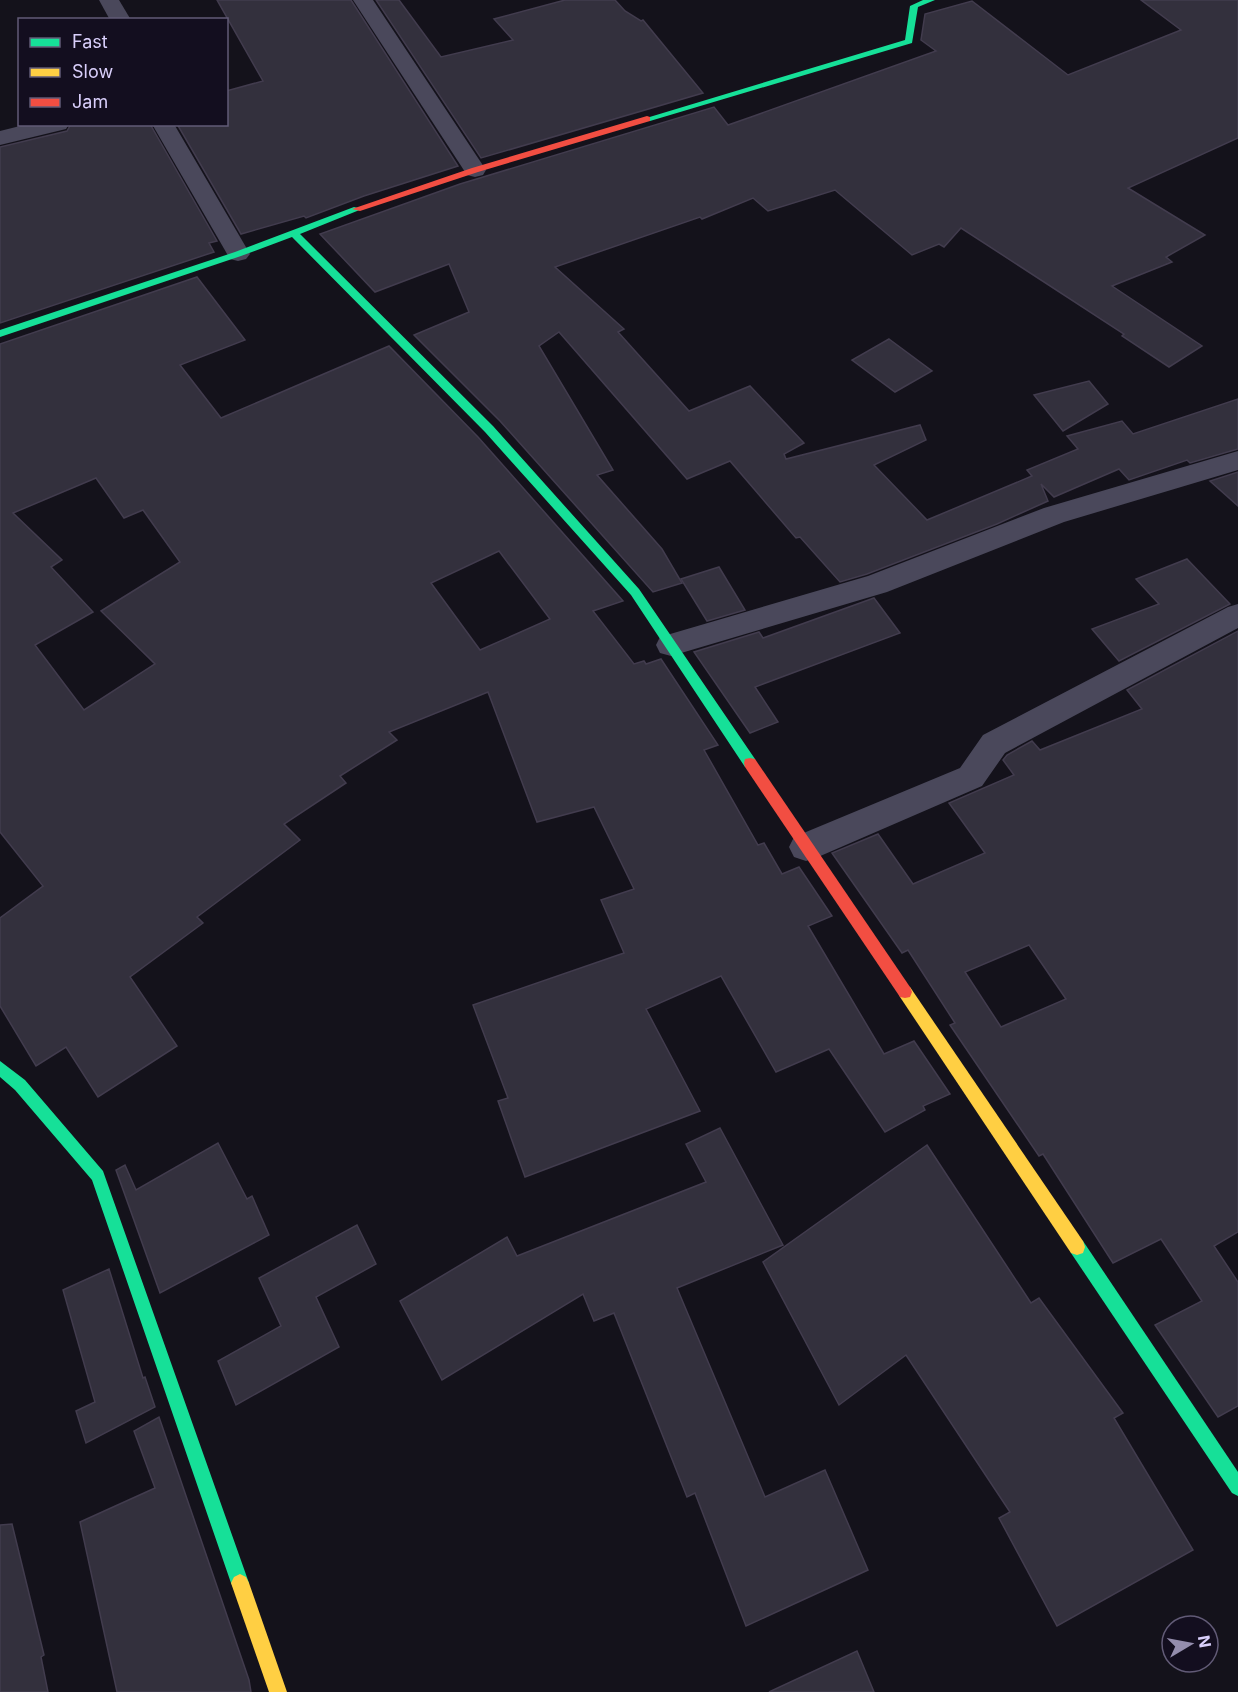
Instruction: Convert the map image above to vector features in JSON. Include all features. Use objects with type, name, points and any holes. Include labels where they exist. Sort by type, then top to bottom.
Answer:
[{"type":"street","points":[[108,0],[120,18]]},
{"type":"street","points":[[363,0],[475,170]]},
{"type":"street","points":[[0,334],[238,254],[373,203],[475,170],[909,41],[914,6],[931,0]]},
{"type":"street","points":[[0,138],[50,126]]},
{"type":"street","points":[[164,126],[238,254]]},
{"type":"street","points":[[294,233],[489,429],[635,592],[1238,1487]]},
{"type":"street","points":[[671,645],[877,584],[1054,515],[1238,460]]},
{"type":"street","points":[[806,847],[971,777],[994,744],[1238,615]]},
{"type":"street","points":[[0,1068],[20,1085],[98,1176],[278,1692]]},
{"type":"building","points":[[217,0],[351,0],[458,166],[364,196],[306,218],[304,216],[241,234],[178,126],[228,126],[228,90],[263,81]]},
{"type":"building","points":[[376,0],[399,0],[441,57],[513,40],[494,19],[565,0],[615,0],[625,11],[643,20],[703,93],[481,158]]},
{"type":"building","points":[[1141,0],[1238,0],[1238,138],[1128,188],[1205,235],[1166,257],[1172,262],[1112,286],[1202,346],[1169,367],[1122,336],[1124,334],[961,228],[944,247],[939,244],[912,255],[835,190],[768,211],[753,198],[702,219],[700,217],[555,267],[624,329],[618,332],[689,411],[750,386],[804,443],[784,454],[786,459],[920,425],[926,440],[874,465],[927,520],[1032,476],[1027,470],[1078,449],[1067,436],[1122,421],[1133,434],[1238,399],[1238,449],[1190,463],[1187,460],[1129,480],[1119,469],[1054,497],[1041,484],[1048,501],[997,524],[867,574],[840,582],[800,537],[796,538],[730,461],[687,479],[559,332],[539,346],[613,470],[597,475],[662,549],[682,583],[653,592],[500,421],[414,335],[469,312],[449,264],[375,292],[320,234],[460,184],[714,107],[728,125],[936,51],[921,40],[925,14],[972,1],[1068,75],[1181,30]]},
{"type":"building","points":[[70,126],[151,126],[217,241],[209,243],[214,252],[0,323],[0,147],[67,131]]},
{"type":"building","points":[[197,277],[245,340],[180,365],[221,418],[389,346],[478,437],[623,601],[593,611],[634,664],[644,661],[646,664],[661,659],[718,745],[704,750],[758,845],[764,843],[782,874],[799,867],[832,916],[808,926],[884,1054],[914,1041],[950,1094],[923,1106],[925,1110],[885,1132],[829,1049],[776,1072],[721,976],[646,1009],[700,1111],[525,1177],[498,1101],[508,1098],[473,1005],[624,953],[601,900],[634,889],[594,807],[537,822],[488,692],[389,732],[397,740],[340,776],[346,783],[284,824],[300,840],[197,917],[203,923],[130,977],[177,1046],[98,1097],[66,1047],[36,1066],[0,1006],[0,918],[43,886],[0,832],[0,344]],"holes":[[[96,478],[124,518],[143,510],[180,562],[101,611],[155,664],[84,710],[35,645],[93,612],[51,567],[62,560],[13,513]],[[499,551],[550,619],[480,650],[431,583]]]},
{"type":"building","points":[[889,339],[932,371],[895,392],[852,360]]},
{"type":"building","points":[[1089,381],[1108,404],[1063,431],[1034,395]]},
{"type":"building","points":[[1238,472],[1238,506],[1210,481]]},
{"type":"building","points":[[1187,559],[1230,604],[1119,661],[1092,629],[1159,604],[1136,579]]},
{"type":"building","points":[[719,567],[745,610],[707,621],[681,579]]},
{"type":"building","points":[[874,598],[900,633],[755,687],[778,722],[750,733],[694,652],[759,632],[763,638]]},
{"type":"building","points":[[1238,631],[1238,1232],[1214,1246],[1238,1282],[1238,1406],[1218,1417],[1155,1325],[1202,1301],[1161,1239],[1113,1263],[1043,1154],[1039,1156],[950,1025],[955,1023],[908,950],[902,953],[832,853],[878,834],[913,884],[985,853],[949,803],[1014,775],[1003,760],[1007,755],[1032,741],[1040,750],[1142,709],[1127,690]],"holes":[[[1029,945],[1066,999],[1001,1027],[965,972]]]},
{"type":"building","points":[[720,1128],[783,1245],[677,1288],[765,1497],[825,1470],[868,1570],[746,1626],[695,1493],[687,1497],[614,1313],[594,1321],[583,1294],[442,1380],[400,1301],[507,1237],[517,1256],[706,1182],[686,1144]]},
{"type":"building","points":[[218,1143],[247,1199],[252,1196],[269,1235],[160,1293],[116,1170],[125,1165],[136,1190]]},
{"type":"building","points":[[927,1145],[1031,1303],[1039,1298],[1123,1413],[1114,1418],[1193,1550],[1057,1626],[999,1518],[1010,1512],[906,1355],[839,1405],[763,1262]]},
{"type":"building","points":[[357,1225],[376,1264],[316,1297],[339,1347],[236,1405],[218,1361],[281,1326],[259,1278]]},
{"type":"building","points":[[109,1269],[143,1378],[145,1377],[155,1407],[86,1443],[76,1411],[95,1402],[63,1290]]},
{"type":"building","points":[[159,1417],[249,1680],[251,1692],[117,1692],[80,1522],[155,1488],[134,1431]]},
{"type":"building","points":[[12,1524],[44,1655],[41,1657],[48,1692],[0,1692],[0,1525]]},
{"type":"building","points":[[857,1651],[874,1692],[769,1692]]},
{"type":"traffic: fast","points":[[647,119],[909,41],[914,6],[931,0]]},
{"type":"traffic: fast","points":[[0,334],[238,254],[357,209]]},
{"type":"traffic: fast","points":[[294,233],[489,429],[635,592],[750,763]]},
{"type":"traffic: fast","points":[[0,1068],[20,1085],[98,1176],[240,1583]]},
{"type":"traffic: fast","points":[[1077,1247],[1238,1487]]},
{"type":"traffic: slow","points":[[905,992],[1077,1247]]},
{"type":"traffic: slow","points":[[240,1583],[278,1692]]},
{"type":"traffic: jam","points":[[357,209],[475,170],[647,119]]},
{"type":"traffic: jam","points":[[750,763],[905,992]]}]
